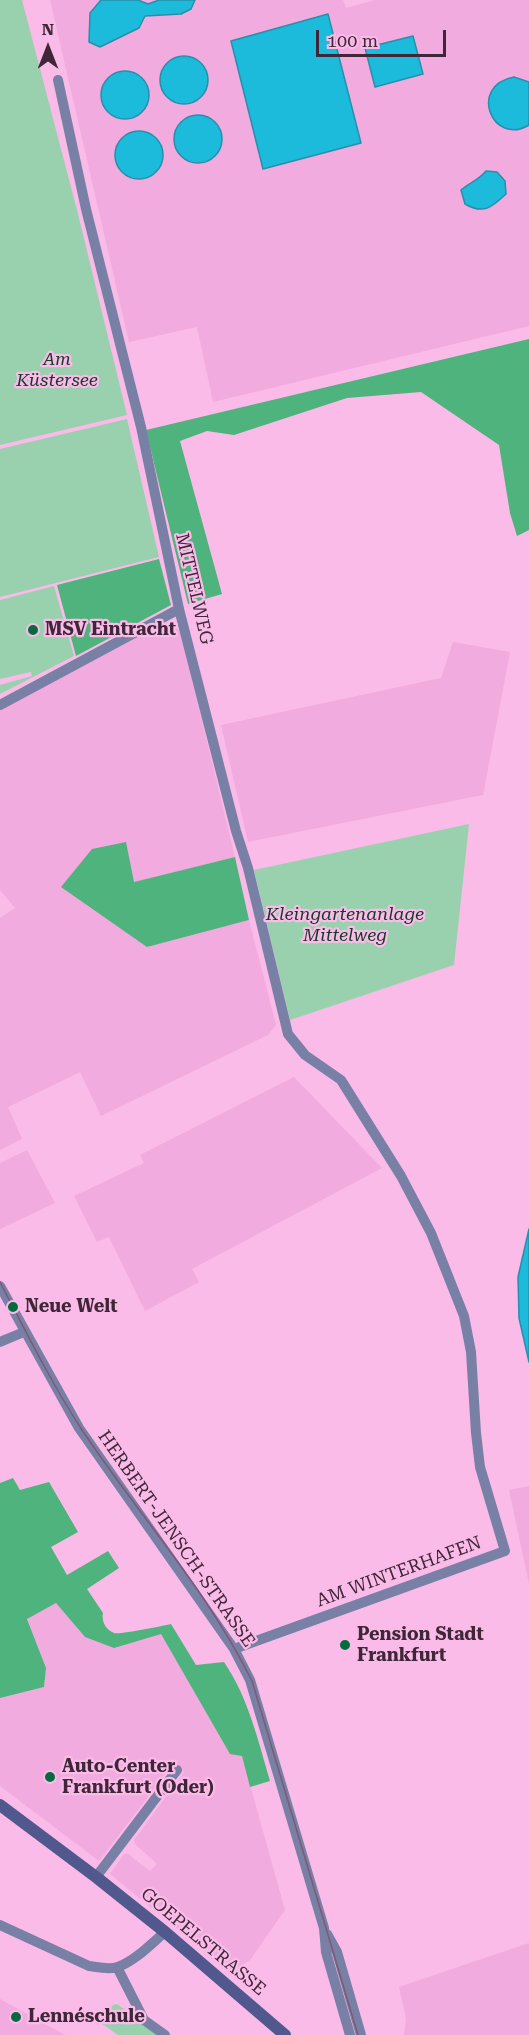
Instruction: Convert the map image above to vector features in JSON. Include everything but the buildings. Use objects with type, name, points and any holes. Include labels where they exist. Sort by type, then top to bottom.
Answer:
[{"type":"street","name":"MITTELWEG","points":[[58,80],[86,209],[141,427],[179,609],[236,831],[248,868],[288,1034],[305,1055],[341,1080]]},
{"type":"street","points":[[0,705],[179,609]]},
{"type":"street","name":"AM WINTERHAFEN","points":[[234,1649],[505,1551],[480,1467],[471,1352],[464,1316],[431,1233],[401,1176],[341,1080]]},
{"type":"street","name":"HERBERT-JENSCH-STRASSE","points":[[0,1286],[79,1428],[234,1649],[250,1680],[324,1928],[326,1952],[350,2035]]},
{"type":"street","points":[[0,1342],[24,1332]]},
{"type":"street","points":[[96,1877],[177,1770]]},
{"type":"street","name":"GOEPELSTRASSE","points":[[0,1805],[165,1932],[285,2035]]},
{"type":"street","points":[[0,1925],[89,1966],[117,1967],[139,1955],[165,1932]]},
{"type":"street","name":"HERBERT-JENSCH-STRASSE","points":[[324,1928],[337,1952],[361,2035]]},
{"type":"street","points":[[117,1967],[144,2020],[165,2035]]},
{"type":"shaded area","points":[[50,0],[343,0],[346,8],[375,0],[529,0],[529,326],[213,402],[197,327],[129,342]]},
{"type":"shaded area","points":[[166,622],[174,624],[181,634],[235,857],[134,882],[147,947],[249,920],[276,1025],[268,1035],[101,1116],[80,1072],[8,1107],[22,1139],[0,1150],[0,918],[15,908],[0,890],[0,710]]},
{"type":"shaded area","points":[[453,642],[510,652],[483,795],[248,842],[221,725],[441,678]]},
{"type":"shaded area","points":[[294,1077],[382,1168],[192,1269],[199,1282],[145,1311],[109,1237],[97,1242],[74,1196],[144,1163],[140,1155]]},
{"type":"shaded area","points":[[27,1150],[55,1203],[0,1229],[0,1163]]},
{"type":"shaded area","points":[[529,1486],[529,1584],[509,1490]]},
{"type":"shaded area","points":[[56,1603],[85,1637],[161,1634],[230,1753],[242,1756],[285,1910],[250,1960],[230,1972],[110,1874],[124,1854],[128,1854],[150,1871],[157,1864],[135,1844],[134,1840],[184,1772],[174,1763],[99,1861],[0,1786],[0,1698],[44,1687],[46,1668],[27,1618]]},
{"type":"shaded area","points":[[529,1943],[529,2035],[404,2035],[406,2019],[399,1987]]},
{"type":"shaded area","name":"Lennéschule","points":[[0,1999],[65,2035],[0,2035]]},
{"type":"green space","name":"Am Küstersee","points":[[0,0],[22,0],[127,415],[0,445]]},
{"type":"green space","points":[[529,339],[529,530],[517,536],[510,513],[499,445],[421,392],[347,398],[234,435],[207,431],[180,441],[222,594],[188,604],[146,430]]},
{"type":"green space","points":[[127,419],[159,557],[0,597],[0,449]]},
{"type":"green space","points":[[159,559],[171,605],[76,656],[57,585]]},
{"type":"green space","points":[[54,586],[74,656],[0,694],[0,685],[32,676],[31,672],[0,679],[0,600]]},
{"type":"green space","name":"Kleingartenanlage Mittelweg","points":[[469,824],[454,965],[290,1020],[254,870]]},
{"type":"green space","points":[[126,842],[134,882],[235,857],[249,920],[147,947],[61,887],[92,849]]},
{"type":"green space","points":[[13,1478],[20,1490],[49,1482],[78,1532],[51,1547],[67,1575],[108,1551],[119,1568],[87,1589],[103,1613],[103,1622],[109,1630],[114,1633],[124,1633],[171,1624],[196,1665],[224,1662],[246,1704],[270,1781],[250,1787],[242,1756],[230,1754],[161,1634],[114,1648],[85,1637],[56,1603],[27,1619],[46,1668],[44,1687],[0,1698],[0,1483]]},
{"type":"green space","points":[[117,2004],[159,2035],[118,2035],[101,2023],[113,2005]]},
{"type":"water","points":[[101,0],[138,0],[148,4],[159,0],[195,0],[191,9],[181,14],[145,16],[139,28],[100,47],[89,42],[90,13]]},
{"type":"water","points":[[328,14],[361,143],[263,169],[231,41]]},
{"type":"water","points":[[413,36],[423,74],[375,87],[365,48]]},
{"type":"water","points":[[184,56],[201,63],[208,80],[201,97],[184,104],[167,97],[160,80],[167,63]]},
{"type":"water","points":[[125,71],[142,78],[149,95],[142,112],[125,119],[108,112],[101,95],[108,78]]},
{"type":"water","points":[[514,77],[529,82],[529,125],[516,130],[505,128],[496,122],[490,113],[489,102],[491,91],[500,83]]},
{"type":"water","points":[[198,115],[215,122],[222,139],[215,156],[198,163],[181,156],[174,139],[181,122]]},
{"type":"water","points":[[139,131],[156,138],[163,155],[156,172],[139,179],[122,172],[115,155],[122,138]]},
{"type":"water","points":[[486,171],[497,172],[505,181],[506,194],[496,203],[483,209],[465,204],[461,190]]},
{"type":"water","points":[[529,1229],[529,1362],[519,1318],[518,1277]]},
{"type":"tram line","points":[[0,1282],[82,1430],[214,1615],[252,1681],[358,2035]]},
{"type":"place","name":"MSV Eintracht","points":[[33,630]]},
{"type":"place","name":"Neue Welt","points":[[13,1307]]},
{"type":"place","name":"Pension Stadt Frankfurt","points":[[345,1645]]},
{"type":"place","name":"Auto-Center Frankfurt (Oder)","points":[[50,1777]]},
{"type":"place","name":"Lennéschule","points":[[16,2017]]}]
